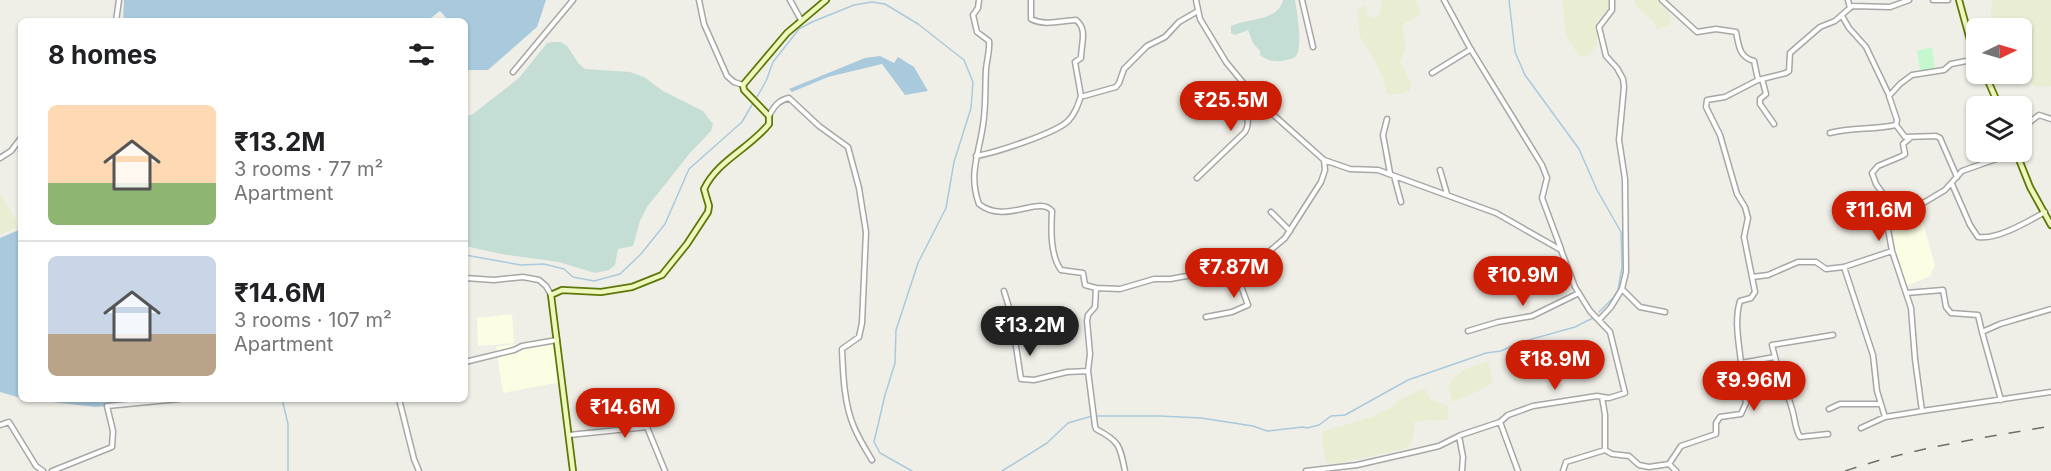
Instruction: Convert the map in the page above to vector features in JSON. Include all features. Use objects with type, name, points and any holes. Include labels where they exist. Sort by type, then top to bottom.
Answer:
[{"type":"main road","points":[[573,471],[551,295],[562,290],[601,292],[632,287],[662,275],[687,244],[708,212],[709,206],[704,189],[710,179],[729,158],[766,128],[770,119],[744,90],[743,85],[787,33],[826,0]]},
{"type":"main road","points":[[1959,0],[1966,26]]},
{"type":"main road","points":[[2020,162],[2030,187],[2051,225]]},
{"type":"street","points":[[116,18],[119,0]]},
{"type":"street","points":[[513,72],[573,0]]},
{"type":"street","points":[[699,0],[704,24],[727,76],[743,85]]},
{"type":"street","points":[[790,0],[801,20]]},
{"type":"street","points":[[979,0],[978,8],[973,15],[975,24],[977,32],[989,40],[983,127],[976,156],[975,180],[979,204],[992,212],[1012,212],[1045,205],[1051,208],[1058,267],[1061,270],[1083,273],[1085,285],[1120,289],[1154,279],[1170,279],[1234,267],[1265,255],[1285,238],[1325,176],[1324,160]]},
{"type":"street","points":[[976,156],[998,152],[1013,144],[1061,127],[1077,108],[1081,96],[1075,62],[1081,58],[1083,34],[1080,23],[1076,20],[1048,23],[1030,20],[1031,0]]},
{"type":"street","points":[[1196,0],[1200,19],[1226,62],[1252,93],[1324,160],[1350,169],[1378,170],[1496,213],[1561,250]]},
{"type":"street","points":[[1302,0],[1313,47]]},
{"type":"street","points":[[1306,471],[1352,465],[1440,446],[1533,406],[1597,396],[1614,397],[1625,393],[1610,332],[1590,311],[1579,293],[1542,198],[1547,178],[1542,165],[1471,49],[1444,0]]},
{"type":"street","points":[[1599,320],[1611,307],[1622,289],[1626,272],[1625,179],[1619,140],[1624,87],[1623,79],[1617,68],[1606,56],[1599,27],[1612,10],[1612,0]]},
{"type":"street","points":[[1662,0],[1697,32],[1716,29],[1736,32],[1738,47],[1746,58],[1754,61],[1766,94],[1760,99],[1760,104],[1774,124]]},
{"type":"street","points":[[1848,0],[1850,8]]},
{"type":"street","points":[[1563,471],[1563,465],[1566,462],[1605,450],[1612,454],[1629,456],[1640,465],[1650,469],[1670,464],[1681,446],[1716,434],[1716,423],[1720,417],[1741,414],[1746,403],[1736,320],[1740,301],[1751,298],[1755,292],[1744,237],[1748,218],[1745,207],[1737,194],[1720,135],[1706,108],[1707,100],[1725,97],[1760,79],[1786,73],[1790,70],[1790,53],[1820,27],[1835,21],[1850,8],[1890,7],[1909,0]]},
{"type":"street","points":[[1933,0],[1948,0]]},
{"type":"street","points":[[1081,96],[1116,87],[1124,69],[1147,46],[1165,37],[1179,22],[1198,11]]},
{"type":"street","points":[[1842,16],[1849,28],[1866,47],[1889,95],[1897,120],[1896,124],[1901,134],[1910,138],[1929,136],[1940,138],[1956,177]]},
{"type":"street","points":[[1432,73],[1471,49]]},
{"type":"street","points":[[1889,95],[1912,75],[1944,70],[1951,64],[1966,61]]},
{"type":"street","points":[[1197,178],[1245,132],[1249,123],[1243,105],[1245,99],[1252,93]]},
{"type":"street","points":[[769,116],[782,99],[789,98],[819,126],[848,147],[859,188],[866,232],[862,324],[859,337],[842,349],[843,367],[853,426],[872,460]]},
{"type":"street","points":[[2032,120],[2039,115],[2051,119]]},
{"type":"street","points":[[1387,119],[1383,135],[1401,202]]},
{"type":"street","points":[[1830,133],[1845,129],[1896,124]]},
{"type":"street","points":[[1894,209],[1876,184],[1872,173],[1878,166],[1905,154],[1903,144],[1910,138]]},
{"type":"street","points":[[0,158],[11,151],[18,142]]},
{"type":"street","points":[[1922,411],[1911,308],[1892,251],[1885,213],[1937,196],[1952,184],[1962,171],[1988,162]]},
{"type":"street","points":[[1440,170],[1448,195]]},
{"type":"street","points":[[1952,184],[1970,225],[1978,237],[1985,238],[2008,230],[2045,212]]},
{"type":"street","points":[[1271,212],[1290,231]]},
{"type":"street","points":[[1752,277],[1767,275],[1798,262],[1816,262],[1826,269],[1844,267],[1892,251]]},
{"type":"street","points":[[1206,317],[1232,312],[1248,305],[1234,267]]},
{"type":"street","points":[[1844,267],[1873,355],[1885,417]]},
{"type":"street","points":[[468,278],[494,280],[524,277],[539,280],[551,295]]},
{"type":"street","points":[[1096,288],[1095,307],[1088,315],[1090,354],[1088,371],[1096,429],[1112,437],[1117,444],[1125,471]]},
{"type":"street","points":[[1622,289],[1640,307],[1665,312]]},
{"type":"street","points":[[1906,293],[1943,290],[1946,307],[1951,313],[1978,315],[2001,399]]},
{"type":"street","points":[[1004,291],[1022,370],[1021,379],[1034,380],[1067,372],[1088,371]]},
{"type":"street","points":[[1468,331],[1498,322],[1532,316],[1579,293]]},
{"type":"street","points":[[1982,332],[2000,324],[2051,309]]},
{"type":"street","points":[[1828,434],[1800,437],[1797,433],[1792,407],[1781,379],[1772,345],[1833,335]]},
{"type":"street","points":[[468,361],[522,346],[557,340]]},
{"type":"street","points":[[1741,363],[1775,357]]},
{"type":"street","points":[[1861,428],[1885,417],[2051,392]]},
{"type":"street","points":[[1602,397],[1605,415],[1605,450]]},
{"type":"street","points":[[52,471],[112,447],[114,431],[107,406],[148,402]]},
{"type":"street","points":[[400,402],[419,471]]},
{"type":"street","points":[[1829,409],[1839,404],[1881,404]]},
{"type":"street","points":[[0,425],[9,422],[36,466],[43,471]]},
{"type":"street","points":[[1500,422],[1518,471]]},
{"type":"street","points":[[569,435],[647,427],[665,471]]},
{"type":"street","points":[[1459,436],[1464,457],[1462,471]]},
{"type":"street","points":[[1670,464],[1676,471]]},
{"type":"street","points":[[1352,465],[1353,471]]},
{"type":"shaded area","points":[[124,0],[546,0],[537,27],[488,70],[468,70],[468,18],[446,18],[440,11],[431,18],[123,18]]},
{"type":"shaded area","points":[[1283,0],[1295,0],[1299,45],[1296,56],[1292,59],[1273,61],[1260,55],[1248,30],[1235,35],[1231,33],[1231,26],[1268,16],[1280,7]]},
{"type":"shaded area","points":[[1381,0],[1416,0],[1421,14],[1405,23],[1403,27],[1406,49],[1400,62],[1411,82],[1410,90],[1404,93],[1390,95],[1387,93],[1383,78],[1360,37],[1357,11],[1366,6],[1368,16],[1375,18],[1380,13]]},
{"type":"shaded area","points":[[1563,0],[1609,0],[1607,10],[1597,21],[1597,46],[1586,57],[1579,56],[1567,38]]},
{"type":"shaded area","points":[[1634,0],[1657,0],[1668,9],[1671,20],[1668,25],[1657,30],[1654,23],[1635,5]]},
{"type":"shaded area","points":[[1992,0],[2051,0],[2051,86],[2038,87],[2031,84],[2032,18],[1991,18]]},
{"type":"shaded area","points":[[561,42],[567,46],[585,69],[630,72],[644,77],[663,91],[703,111],[713,124],[711,131],[690,153],[647,207],[640,221],[633,246],[618,249],[615,265],[609,270],[595,273],[559,262],[468,247],[468,116],[519,78],[547,43]]},
{"type":"shaded area","points":[[880,56],[894,63],[898,57],[914,67],[928,91],[905,95],[882,64],[828,77],[792,92],[789,89],[865,58]]},
{"type":"shaded area","points":[[0,193],[17,222],[17,227],[0,235]]},
{"type":"shaded area","points":[[1918,206],[1935,265],[1930,276],[1906,286],[1894,248],[1891,215]]},
{"type":"shaded area","points":[[18,230],[18,397],[0,392],[0,238]]},
{"type":"shaded area","points":[[512,314],[514,343],[478,346],[477,318]]},
{"type":"shaded area","points":[[555,338],[560,382],[503,393],[496,347]]},
{"type":"shaded area","points":[[1488,361],[1493,382],[1481,390],[1452,401],[1448,387],[1452,380],[1463,370]]},
{"type":"shaded area","points":[[1422,389],[1426,390],[1431,400],[1448,405],[1448,420],[1414,423],[1414,434],[1408,448],[1335,464],[1325,461],[1323,431],[1372,417]]},
{"type":"shaded area","points":[[52,402],[152,402],[95,407]]},
{"type":"green space","points":[[1932,47],[1935,68],[1920,71],[1917,51]]},
{"type":"waterway","points":[[1509,0],[1515,52],[1525,75],[1579,149],[1597,190],[1621,232],[1622,267],[1618,290],[1599,312]]},
{"type":"waterway","points":[[757,97],[773,62],[799,29],[854,5],[872,2],[885,4],[918,24],[964,60],[973,82],[971,108],[954,162],[946,208],[918,263],[896,330],[895,363],[874,442],[880,453],[912,471]]},
{"type":"waterway","points":[[468,256],[521,265],[544,264],[564,269],[573,277],[594,281],[620,274],[641,254],[665,224],[689,169],[742,122],[753,103]]},
{"type":"waterway","points":[[1096,416],[1201,418],[1253,426],[1267,431],[1307,428],[1319,425],[1331,416],[1345,415],[1408,380],[1486,353],[1501,351],[1518,343],[1575,327],[1593,318]]},
{"type":"waterway","points":[[283,402],[288,424],[288,471]]},
{"type":"waterway","points":[[1002,471],[1047,443],[1068,423],[1092,416]]},
{"type":"railway","points":[[1845,471],[1921,450],[2051,426]]}]
